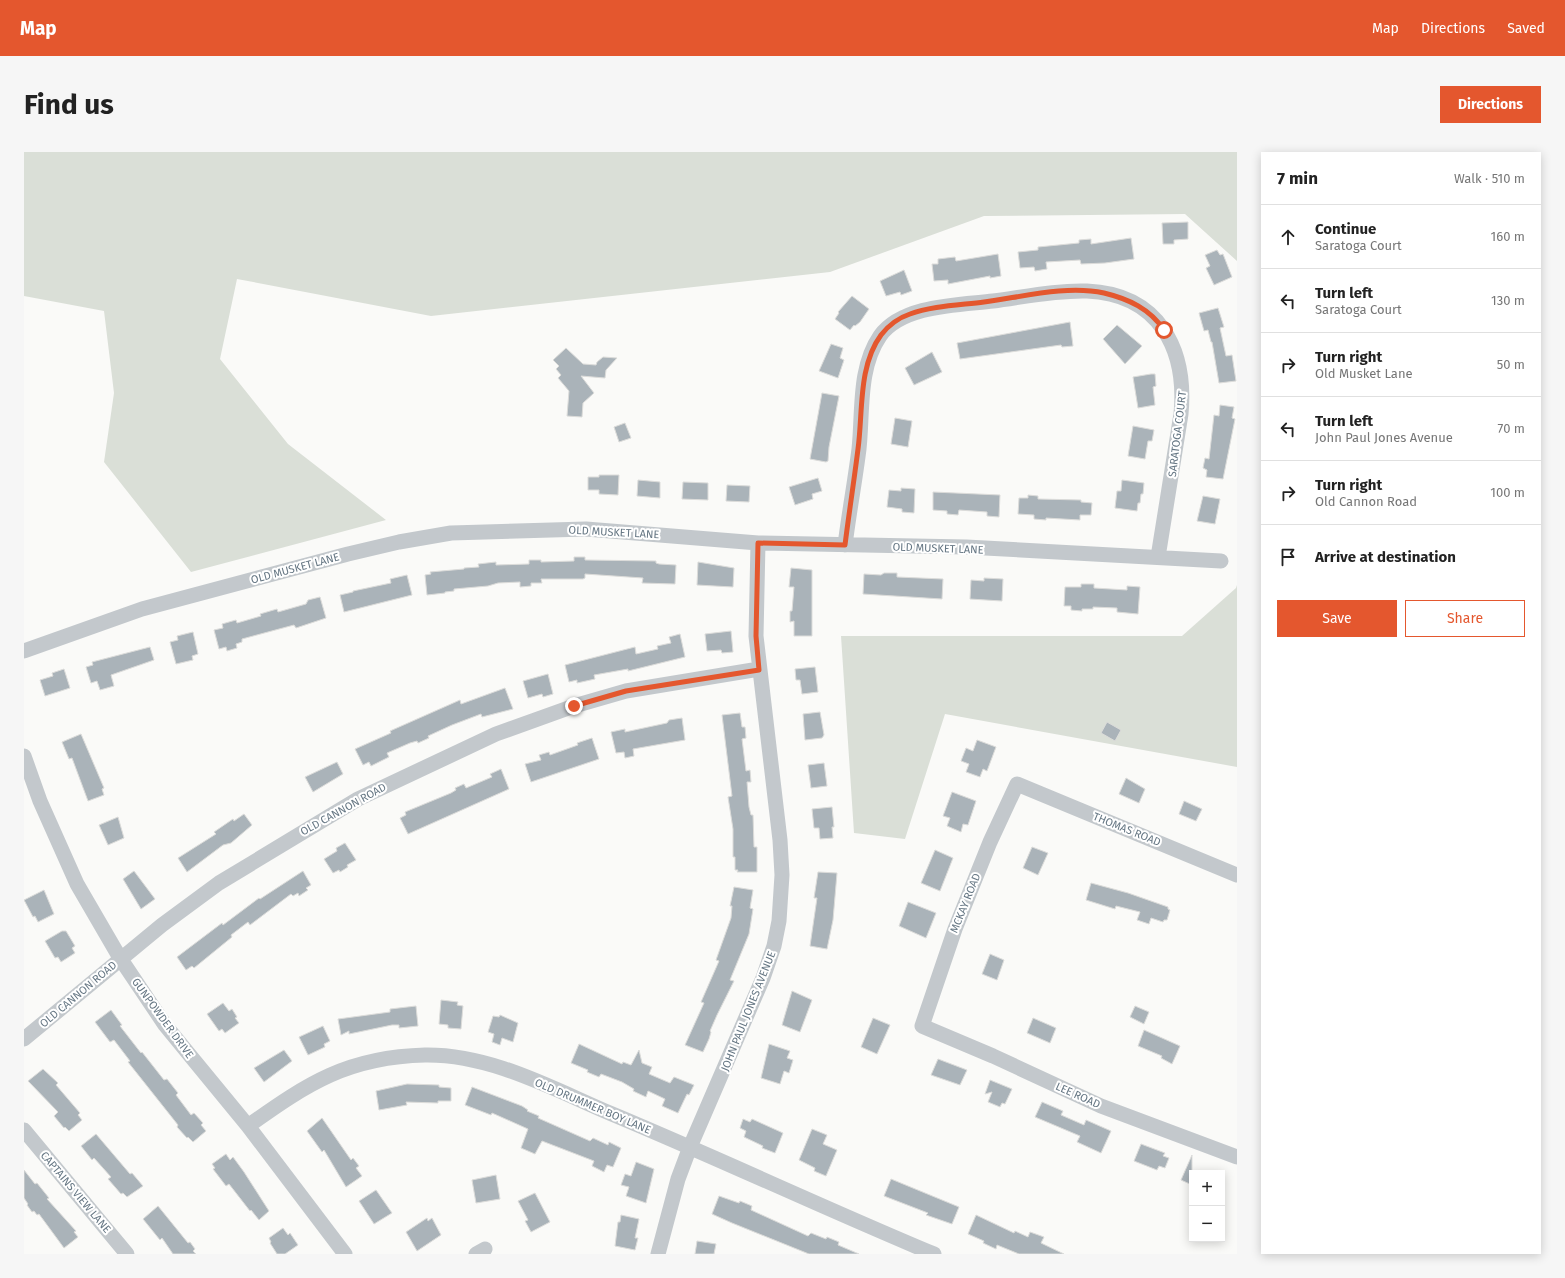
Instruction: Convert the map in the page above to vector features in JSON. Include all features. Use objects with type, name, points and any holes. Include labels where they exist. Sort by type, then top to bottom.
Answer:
[{"type":"street","name":"SARATOGA COURT","points":[[845,545],[858,449],[866,370],[871,352],[881,335],[892,323],[910,314],[940,308],[1041,294],[1088,291],[1119,297],[1144,308],[1157,319],[1164,330],[1178,362],[1183,394],[1182,407],[1158,557]]},
{"type":"street","name":"OLD MUSKET LANE","points":[[24,651],[150,606],[348,554],[399,542],[451,533],[586,529],[758,543],[966,548],[1221,561]]},
{"type":"street","name":"JOHN PAUL JONES AVENUE","points":[[658,1254],[676,1185],[690,1147],[763,978],[774,946],[779,921],[782,876],[780,840],[756,636],[758,543]]},
{"type":"street","name":"OLD CANNON ROAD","points":[[24,1039],[120,958],[218,883],[358,799],[496,734],[548,715],[626,691],[759,670]]},
{"type":"street","name":"GUNPOWDER DRIVE","points":[[24,756],[40,801],[77,884],[120,958],[165,1025],[248,1126],[345,1254]]},
{"type":"street","name":"THOMAS ROAD","points":[[1016,784],[1237,874]]},
{"type":"street","name":"MCKAY ROAD","points":[[922,1026],[955,929],[990,842],[1016,784]]},
{"type":"street","name":"LEE ROAD","points":[[922,1026],[993,1056],[1101,1106],[1237,1157]]},
{"type":"street","name":"OLD DRUMMER BOY LANE","points":[[248,1126],[297,1092],[338,1070],[373,1061],[403,1057],[438,1056],[466,1058],[492,1065],[690,1147],[934,1254]]},
{"type":"street","name":"CAPTAINS VIEW LANE","points":[[24,1130],[127,1254]]},
{"type":"shaded area","points":[[24,152],[1237,152],[1237,261],[1185,214],[984,216],[830,272],[431,316],[237,279],[220,359],[288,444],[386,520],[191,572],[104,462],[114,393],[104,311],[24,296]]},
{"type":"shaded area","points":[[1237,585],[1237,767],[945,714],[905,839],[854,833],[841,636],[1182,636],[1236,588]]},
{"type":"building","points":[[1188,222],[1188,239],[1174,240],[1174,244],[1163,244],[1162,223]]},
{"type":"building","points":[[1131,238],[1134,259],[1105,263],[1081,264],[1080,260],[1046,262],[1047,269],[1035,271],[1034,267],[1020,268],[1018,252],[1038,250],[1038,247],[1079,243],[1079,240],[1091,239],[1091,244]]},
{"type":"building","points":[[1217,250],[1220,255],[1223,254],[1232,277],[1214,285],[1206,268],[1210,266],[1205,255]]},
{"type":"building","points":[[998,254],[1001,276],[990,278],[990,276],[948,284],[948,280],[934,281],[932,264],[938,264],[938,259],[955,257],[956,261]]},
{"type":"building","points":[[904,270],[912,291],[901,295],[900,292],[886,296],[880,281]]},
{"type":"building","points":[[852,296],[869,309],[860,322],[855,326],[854,325],[850,330],[835,319],[839,313],[838,312]]},
{"type":"building","points":[[1218,308],[1224,327],[1220,328],[1226,356],[1232,355],[1236,381],[1219,383],[1212,342],[1208,330],[1204,331],[1199,313]]},
{"type":"building","points":[[1070,322],[1073,346],[1062,347],[1061,345],[960,359],[957,343]]},
{"type":"building","points":[[1117,325],[1142,346],[1125,364],[1103,339]]},
{"type":"building","points":[[831,344],[843,348],[840,358],[844,360],[838,378],[819,371]]},
{"type":"building","points":[[566,348],[583,364],[596,365],[597,362],[603,357],[617,358],[606,370],[605,378],[581,376],[594,393],[583,403],[582,417],[567,416],[569,391],[558,378],[561,375],[556,369],[559,366],[553,360]]},
{"type":"building","points":[[932,352],[942,372],[914,385],[905,368]]},
{"type":"building","points":[[1155,374],[1156,386],[1153,387],[1155,405],[1138,408],[1133,377]]},
{"type":"building","points":[[822,393],[839,396],[829,447],[828,461],[826,462],[810,459]]},
{"type":"building","points":[[1220,405],[1234,407],[1232,418],[1235,419],[1223,479],[1206,477],[1207,470],[1203,468],[1205,458],[1209,459],[1214,415],[1219,416]]},
{"type":"building","points":[[895,418],[912,421],[908,447],[891,444]]},
{"type":"building","points":[[625,423],[631,438],[619,442],[614,427]]},
{"type":"building","points":[[1133,426],[1154,430],[1152,441],[1148,441],[1145,459],[1128,456]]},
{"type":"building","points":[[599,475],[619,475],[618,495],[599,494],[599,490],[588,490],[588,477],[599,477]]},
{"type":"building","points":[[818,478],[822,491],[812,494],[813,499],[795,505],[789,487]]},
{"type":"building","points":[[638,480],[660,482],[660,498],[637,496]]},
{"type":"building","points":[[1122,480],[1144,483],[1143,494],[1141,494],[1137,511],[1115,508],[1117,491],[1121,491]]},
{"type":"building","points":[[683,482],[708,483],[708,500],[682,499]]},
{"type":"building","points":[[727,485],[750,486],[749,502],[726,501]]},
{"type":"building","points":[[901,488],[915,489],[914,513],[902,512],[902,509],[887,507],[889,490],[901,491]]},
{"type":"building","points":[[933,492],[1000,495],[999,517],[987,516],[987,512],[959,510],[958,515],[947,514],[947,511],[933,510]]},
{"type":"building","points":[[1028,495],[1038,496],[1038,499],[1081,500],[1081,502],[1092,503],[1091,515],[1080,515],[1080,520],[1046,518],[1046,520],[1034,519],[1034,515],[1018,514],[1019,498],[1028,498]]},
{"type":"building","points":[[1203,496],[1220,499],[1215,524],[1197,521]]},
{"type":"building","points":[[574,557],[585,557],[585,560],[656,561],[656,563],[659,564],[676,565],[675,584],[642,583],[643,578],[585,574],[585,578],[583,579],[541,579],[542,583],[531,583],[531,586],[520,587],[520,582],[498,583],[488,586],[454,589],[454,591],[445,593],[427,595],[425,575],[431,574],[430,572],[479,567],[478,564],[496,562],[496,565],[529,564],[529,560],[541,560],[541,562],[574,561]]},
{"type":"building","points":[[698,562],[734,568],[733,587],[697,585]]},
{"type":"building","points":[[791,568],[812,570],[812,636],[794,636],[794,621],[790,622],[790,611],[792,611],[794,587],[789,587]]},
{"type":"building","points":[[884,573],[897,573],[897,577],[943,579],[942,599],[863,594],[864,574],[881,575]]},
{"type":"building","points":[[407,575],[412,595],[344,612],[340,595],[391,583],[390,579]]},
{"type":"building","points":[[984,578],[1003,579],[1002,601],[970,599],[971,580],[984,581]]},
{"type":"building","points":[[1081,584],[1094,584],[1094,588],[1127,590],[1127,586],[1140,587],[1138,614],[1117,612],[1117,608],[1093,607],[1093,609],[1082,609],[1082,611],[1071,610],[1071,606],[1064,606],[1065,587],[1081,587]]},
{"type":"building","points":[[320,597],[326,618],[296,628],[294,625],[242,639],[242,642],[236,644],[237,648],[227,651],[226,647],[219,649],[214,630],[223,628],[222,624],[236,620],[237,623],[261,616],[260,614],[277,609],[278,612],[306,604],[308,600]]},
{"type":"building","points":[[731,631],[733,652],[722,653],[721,650],[707,651],[705,634]]},
{"type":"building","points":[[193,632],[198,654],[192,656],[193,660],[176,664],[170,642],[178,640],[177,636]]},
{"type":"building","points":[[680,634],[685,657],[628,671],[628,669],[594,675],[595,679],[577,683],[577,680],[569,682],[565,665],[635,647],[636,654],[658,649],[657,646],[671,643],[669,637]]},
{"type":"building","points":[[150,647],[154,660],[111,675],[114,686],[100,690],[97,681],[91,683],[86,667],[93,665],[92,662]]},
{"type":"building","points":[[815,667],[818,692],[802,694],[800,680],[796,680],[795,669]]},
{"type":"building","points":[[64,669],[70,688],[45,696],[40,680],[53,676],[52,673]]},
{"type":"building","points":[[548,674],[553,694],[543,697],[542,694],[528,698],[523,681]]},
{"type":"building","points":[[505,688],[513,709],[482,717],[481,714],[452,725],[428,736],[429,738],[418,743],[417,741],[410,743],[387,753],[389,757],[371,766],[369,762],[363,765],[355,749],[391,733],[390,731],[460,700],[461,704]]},
{"type":"building","points":[[820,712],[824,735],[822,738],[805,740],[803,714]]},
{"type":"building","points":[[740,713],[742,727],[745,727],[746,738],[742,739],[746,771],[750,770],[751,782],[747,782],[749,807],[751,815],[753,815],[754,847],[757,847],[757,872],[737,872],[738,870],[735,870],[735,857],[733,857],[733,829],[728,797],[732,796],[722,715]]},
{"type":"building","points":[[682,718],[685,740],[633,749],[634,756],[625,758],[624,752],[616,753],[611,732],[625,729],[625,732],[667,723],[669,720]]},
{"type":"building","points":[[1107,722],[1121,730],[1115,741],[1101,733]]},
{"type":"building","points":[[81,734],[104,788],[102,789],[104,795],[88,801],[72,758],[69,759],[62,742]]},
{"type":"building","points":[[592,738],[599,759],[531,782],[525,764],[541,760],[539,755],[549,752],[550,755],[578,745],[577,743]]},
{"type":"building","points":[[977,740],[996,747],[987,771],[983,769],[980,777],[966,772],[969,764],[961,761],[966,748],[973,751]]},
{"type":"building","points":[[337,762],[343,774],[313,792],[305,777]]},
{"type":"building","points":[[824,763],[827,786],[811,788],[808,765]]},
{"type":"building","points":[[501,769],[509,789],[408,834],[400,818],[406,815],[405,812],[451,793],[456,790],[455,788],[464,784],[466,788],[492,777],[490,774]]},
{"type":"building","points":[[1126,778],[1145,789],[1139,803],[1119,794]]},
{"type":"building","points":[[952,792],[976,801],[968,825],[963,824],[961,832],[947,826],[950,818],[943,816]]},
{"type":"building","points":[[1184,801],[1202,809],[1196,821],[1179,814]]},
{"type":"building","points":[[832,807],[834,827],[832,827],[833,838],[820,839],[819,828],[814,828],[812,809]]},
{"type":"building","points":[[244,814],[252,825],[231,843],[223,845],[187,872],[178,858],[216,834],[214,832],[233,819],[234,821]]},
{"type":"building","points":[[118,817],[124,838],[108,845],[99,825]]},
{"type":"building","points":[[345,843],[356,860],[347,865],[348,867],[340,872],[339,870],[333,873],[324,859],[337,851],[336,848]]},
{"type":"building","points":[[1032,847],[1048,853],[1038,875],[1023,868]]},
{"type":"building","points":[[935,850],[953,858],[940,891],[921,883]]},
{"type":"building","points":[[134,871],[155,899],[141,909],[123,879]]},
{"type":"building","points":[[303,871],[311,885],[306,888],[308,890],[299,896],[298,893],[293,896],[291,894],[250,925],[248,922],[194,968],[192,966],[186,970],[177,957],[222,923],[223,925],[259,898],[260,899]]},
{"type":"building","points":[[818,872],[837,873],[833,920],[827,949],[810,946],[817,898],[814,898]]},
{"type":"building","points":[[1091,883],[1128,893],[1168,907],[1170,910],[1167,920],[1164,920],[1163,922],[1151,918],[1149,924],[1137,920],[1140,912],[1116,906],[1115,909],[1086,900]]},
{"type":"building","points":[[734,887],[753,890],[750,908],[753,909],[749,934],[730,980],[734,981],[710,1031],[709,1039],[703,1052],[685,1045],[704,1003],[701,1002],[719,961],[716,960],[731,918],[732,906],[730,906]]},
{"type":"building","points":[[44,890],[54,914],[38,922],[35,916],[33,917],[24,900]]},
{"type":"building","points":[[908,902],[936,913],[926,938],[899,926]]},
{"type":"building","points":[[62,931],[66,931],[75,946],[72,948],[75,953],[61,962],[58,957],[55,958],[45,941]]},
{"type":"building","points":[[990,954],[1004,960],[997,980],[982,974]]},
{"type":"building","points":[[792,991],[812,1000],[800,1032],[782,1025]]},
{"type":"building","points":[[441,1000],[458,1002],[457,1005],[463,1006],[461,1029],[448,1028],[448,1025],[439,1024]]},
{"type":"building","points":[[223,1003],[229,1011],[232,1009],[237,1017],[235,1018],[239,1023],[225,1033],[222,1029],[219,1031],[207,1014]]},
{"type":"building","points":[[416,1006],[418,1026],[399,1028],[399,1025],[392,1025],[349,1034],[349,1031],[341,1035],[338,1019],[390,1012],[390,1009]]},
{"type":"building","points":[[1135,1006],[1149,1012],[1144,1024],[1130,1017]]},
{"type":"building","points":[[111,1010],[122,1025],[120,1026],[141,1053],[142,1052],[164,1080],[167,1079],[178,1093],[176,1095],[191,1115],[194,1113],[203,1123],[201,1125],[206,1131],[193,1142],[177,1127],[178,1125],[128,1062],[130,1061],[114,1040],[110,1042],[95,1022]]},
{"type":"building","points":[[500,1015],[518,1023],[513,1042],[502,1038],[500,1045],[492,1042],[494,1034],[488,1032],[493,1016],[499,1017]]},
{"type":"building","points":[[873,1018],[890,1025],[877,1054],[861,1047]]},
{"type":"building","points":[[1033,1018],[1056,1028],[1050,1043],[1027,1033]]},
{"type":"building","points":[[323,1026],[330,1041],[324,1044],[325,1047],[308,1055],[299,1037]]},
{"type":"building","points":[[1144,1030],[1180,1046],[1172,1064],[1161,1058],[1162,1056],[1138,1046]]},
{"type":"building","points":[[579,1044],[622,1064],[623,1062],[631,1065],[639,1050],[642,1063],[652,1067],[649,1074],[670,1083],[674,1077],[694,1085],[689,1095],[687,1094],[678,1113],[662,1106],[665,1099],[648,1091],[646,1097],[633,1091],[634,1089],[622,1082],[601,1074],[599,1077],[587,1072],[588,1070],[571,1063]]},
{"type":"building","points":[[769,1044],[790,1051],[787,1058],[793,1060],[789,1073],[784,1071],[780,1084],[761,1078]]},
{"type":"building","points":[[284,1050],[292,1061],[264,1082],[254,1068]]},
{"type":"building","points":[[938,1059],[967,1070],[960,1085],[931,1075]]},
{"type":"building","points":[[43,1069],[58,1083],[56,1085],[80,1113],[78,1115],[82,1120],[69,1131],[65,1127],[64,1128],[54,1116],[58,1112],[28,1081]]},
{"type":"building","points":[[990,1080],[1012,1089],[1005,1104],[1002,1103],[1000,1107],[988,1102],[992,1092],[985,1094]]},
{"type":"building","points":[[407,1084],[439,1085],[439,1087],[451,1088],[451,1101],[438,1101],[438,1103],[406,1102],[407,1105],[379,1110],[376,1091]]},
{"type":"building","points":[[472,1087],[522,1106],[528,1110],[527,1111],[539,1116],[538,1118],[590,1141],[593,1138],[608,1145],[609,1142],[621,1148],[613,1167],[607,1165],[604,1172],[592,1166],[594,1161],[542,1141],[535,1154],[521,1148],[528,1129],[492,1113],[491,1115],[465,1105]]},
{"type":"building","points":[[1042,1102],[1063,1111],[1061,1115],[1084,1125],[1086,1120],[1111,1131],[1101,1153],[1077,1142],[1080,1136],[1035,1117]]},
{"type":"building","points":[[322,1118],[351,1160],[353,1158],[359,1166],[356,1168],[362,1176],[346,1187],[324,1150],[322,1152],[307,1131]]},
{"type":"building","points":[[743,1119],[750,1122],[752,1119],[783,1133],[775,1153],[762,1148],[763,1146],[744,1137],[746,1131],[740,1128]]},
{"type":"building","points":[[812,1129],[827,1135],[823,1144],[837,1150],[826,1176],[814,1171],[815,1168],[799,1160]]},
{"type":"building","points":[[96,1134],[130,1174],[132,1173],[143,1186],[127,1197],[123,1193],[121,1194],[108,1179],[111,1177],[94,1158],[92,1160],[81,1146]]},
{"type":"building","points":[[1141,1144],[1165,1153],[1163,1156],[1169,1158],[1165,1168],[1159,1166],[1157,1170],[1134,1161]]},
{"type":"building","points":[[226,1154],[230,1160],[233,1157],[269,1211],[259,1220],[229,1184],[226,1186],[213,1169],[215,1168],[212,1164]]},
{"type":"building","points":[[1192,1155],[1192,1170],[1189,1170],[1189,1184],[1181,1180]]},
{"type":"building","points":[[636,1162],[654,1169],[646,1203],[626,1196],[629,1187],[621,1185],[625,1174],[631,1176]]},
{"type":"building","points":[[24,1170],[35,1184],[37,1183],[49,1198],[47,1199],[76,1231],[74,1232],[78,1237],[64,1248],[39,1214],[37,1215],[34,1211],[32,1212],[27,1205],[28,1204],[24,1198]]},
{"type":"building","points":[[496,1175],[500,1199],[476,1203],[472,1180]]},
{"type":"building","points":[[891,1179],[959,1207],[952,1224],[926,1215],[928,1213],[884,1196]]},
{"type":"building","points":[[376,1190],[392,1213],[374,1224],[359,1201]]},
{"type":"building","points":[[535,1193],[550,1222],[531,1232],[525,1221],[528,1220],[518,1201]]},
{"type":"building","points":[[719,1196],[739,1203],[740,1201],[752,1206],[751,1210],[808,1236],[811,1233],[826,1239],[827,1237],[839,1242],[838,1245],[859,1254],[809,1254],[732,1223],[712,1214]]},
{"type":"building","points":[[158,1206],[188,1243],[190,1242],[195,1249],[193,1251],[196,1254],[173,1254],[162,1238],[160,1240],[143,1219]]},
{"type":"building","points":[[621,1215],[639,1219],[635,1238],[638,1238],[635,1250],[615,1246],[618,1222],[620,1222]]},
{"type":"building","points":[[976,1215],[1014,1233],[1015,1231],[1028,1237],[1030,1232],[1044,1237],[1041,1243],[1064,1254],[1019,1254],[997,1245],[996,1249],[983,1243],[984,1241],[968,1234]]},
{"type":"building","points":[[427,1218],[428,1221],[432,1218],[441,1235],[417,1251],[406,1232]]},
{"type":"building","points":[[283,1228],[288,1235],[290,1233],[298,1245],[285,1254],[277,1254],[270,1243],[269,1238]]},
{"type":"building","points":[[697,1241],[716,1244],[714,1254],[695,1254]]},
{"type":"route","points":[[574,706],[649,686],[759,670],[756,636],[758,543],[845,545],[858,449],[866,370],[871,352],[881,335],[892,323],[910,314],[940,308],[1041,294],[1088,291],[1119,297],[1144,308],[1157,319],[1164,330]]}]
